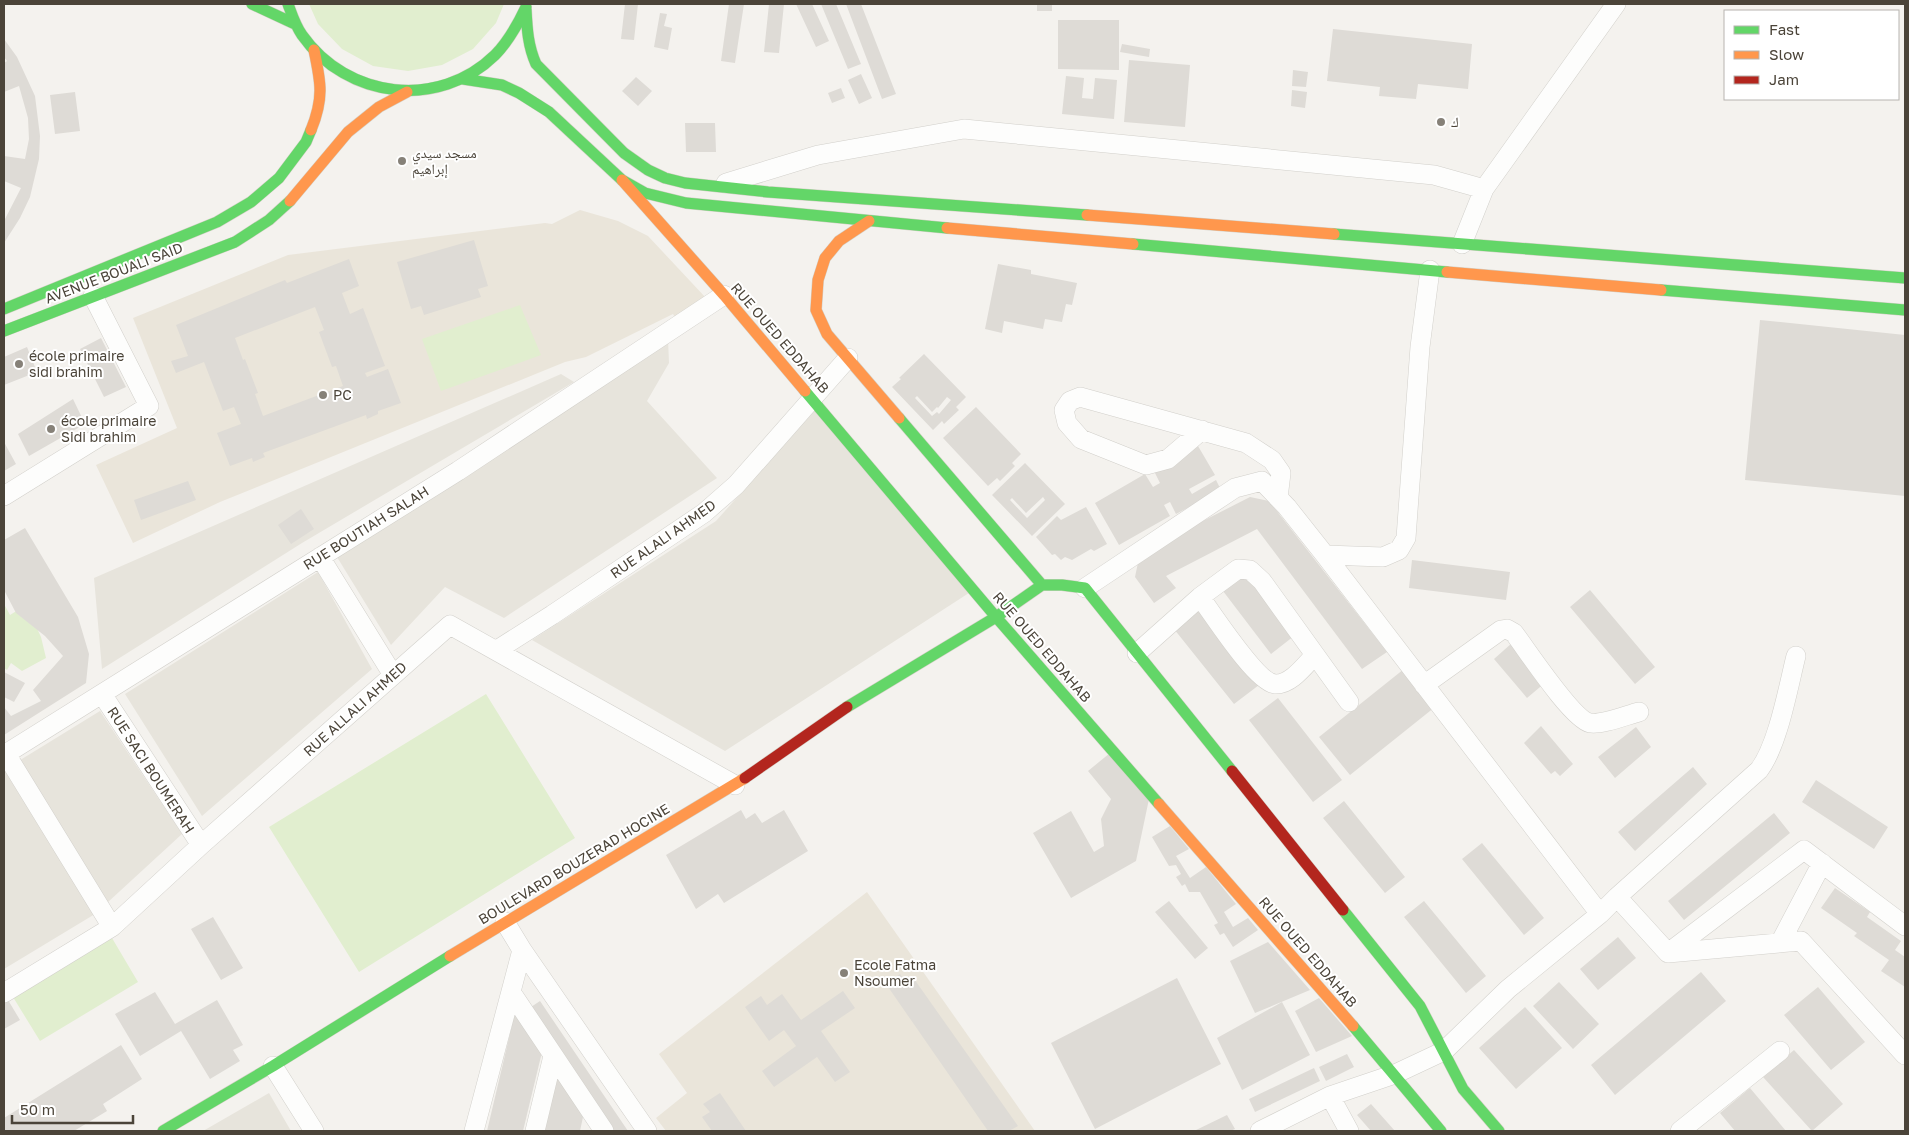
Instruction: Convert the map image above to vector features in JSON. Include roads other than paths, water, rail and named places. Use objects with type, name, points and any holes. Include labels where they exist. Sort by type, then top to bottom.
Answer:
[{"type":"main road","points":[[252,4],[295,24]]},
{"type":"main road","points":[[288,4],[295,24],[314,50],[340,72],[372,86],[407,92],[435,88],[462,79],[489,61],[511,38],[526,6]]},
{"type":"main road","points":[[526,6],[530,52],[536,64],[624,153],[648,170],[665,178],[685,183],[768,192],[1905,278]]},
{"type":"main road","points":[[4,310],[217,222],[251,202],[279,178],[306,142],[319,110],[320,80],[314,50]]},
{"type":"main road","points":[[462,79],[502,85],[519,93],[548,112],[622,180],[645,193],[686,203],[869,221],[1905,310]]},
{"type":"main road","name":"AVENUE BOUALI SAID","points":[[4,331],[190,261],[235,242],[269,220],[297,194],[348,132],[379,107],[407,92]]},
{"type":"main road","name":"RUE OUED EDDAHAB","points":[[622,180],[724,295],[996,617],[1394,1074],[1441,1131]]},
{"type":"main road","points":[[869,221],[850,231],[834,244],[821,265],[816,311],[827,334],[1042,585],[1085,588],[1420,1006],[1463,1089],[1499,1131]]},
{"type":"main road","points":[[1788,269],[1896,266]]},
{"type":"main road","points":[[1879,308],[1905,315]]},
{"type":"main road","name":"BOULEVARD BOUZERAD HOCINE","points":[[163,1131],[273,1066],[505,922],[735,785],[841,711],[996,617],[1042,585]]},
{"type":"street","points":[[1462,244],[1484,189],[1616,4]]},
{"type":"street","points":[[716,186],[818,155],[964,128],[1434,175],[1484,189]]},
{"type":"street","points":[[1325,555],[1382,557],[1399,550],[1406,538],[1420,347],[1430,270]]},
{"type":"street","name":"RUE BOUTIAH SALAH","points":[[5,754],[458,471],[724,295]]},
{"type":"street","points":[[4,496],[149,406],[93,296]]},
{"type":"street","name":"RUE ALALI AHMED","points":[[497,650],[704,513],[736,485],[848,358]]},
{"type":"street","points":[[1202,430],[1168,458],[1146,465],[1081,439],[1067,423],[1064,410],[1070,401],[1080,397],[1202,430],[1246,443],[1272,460],[1281,473],[1278,498]]},
{"type":"street","points":[[1085,588],[1235,488],[1262,481],[1325,555],[1600,914]]},
{"type":"street","points":[[320,557],[393,675]]},
{"type":"street","points":[[1137,653],[1200,597],[1238,569],[1250,570],[1262,581],[1349,702]]},
{"type":"street","points":[[1200,597],[1253,668],[1266,681],[1277,684],[1293,678],[1315,655]]},
{"type":"street","name":"RUE ALLALI AHMED","points":[[4,994],[112,927],[450,625],[735,785]]},
{"type":"street","points":[[1424,685],[1501,630],[1507,629],[1514,633],[1570,708],[1583,720],[1596,723],[1639,712]]},
{"type":"street","points":[[1260,1131],[1330,1096],[1394,1074],[1444,1050],[1508,989],[1600,914],[1763,765],[1774,738],[1796,656]]},
{"type":"street","name":"RUE SACI BOUMERAH","points":[[102,694],[201,846]]},
{"type":"street","points":[[5,754],[112,927]]},
{"type":"street","points":[[1668,953],[1804,850],[1905,926]]},
{"type":"street","points":[[1780,943],[1822,863]]},
{"type":"street","points":[[1617,897],[1668,953]]},
{"type":"street","points":[[505,922],[522,950],[646,1131]]},
{"type":"street","points":[[1668,953],[1801,941],[1905,1055]]},
{"type":"street","points":[[474,1131],[522,950]]},
{"type":"street","points":[[511,992],[553,1056],[591,1123],[604,1131]]},
{"type":"street","points":[[1680,1131],[1780,1051]]},
{"type":"street","points":[[534,1131],[553,1056]]},
{"type":"street","points":[[273,1066],[314,1131]]},
{"type":"street","points":[[1330,1096],[1349,1131]]},
{"type":"street","points":[[1293,1131],[1301,1111]]},
{"type":"place","name":"ك","points":[[1441,122]]},
{"type":"place","name":"مسجد سيدي إبراهيم","points":[[402,161]]},
{"type":"place","name":"école primaire sidi brahim","points":[[19,364]]},
{"type":"place","name":"PC","points":[[323,395]]},
{"type":"place","name":"école primaire Sidi brahim","points":[[51,429]]},
{"type":"place","name":"Ecole Fatma Nsoumer","points":[[844,973]]}]
